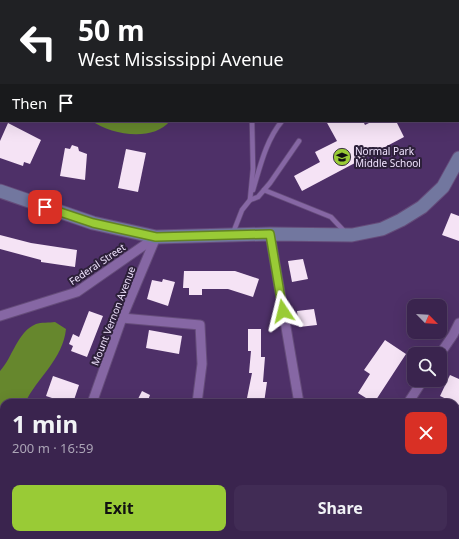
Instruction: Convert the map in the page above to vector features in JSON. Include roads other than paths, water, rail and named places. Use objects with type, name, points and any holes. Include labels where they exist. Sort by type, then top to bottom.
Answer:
[{"type":"street","points":[[0,191],[93,223],[156,237],[270,234],[348,235],[382,229],[401,220],[422,207],[443,187],[459,158]]},
{"type":"street","points":[[270,234],[298,399]]},
{"type":"street","name":"Federal Street","points":[[1,313],[78,292],[156,237]]},
{"type":"street","name":"Mount Vernon Avenue","points":[[93,399],[122,318],[156,237]]},
{"type":"street","points":[[122,318],[200,325],[202,364],[198,399]]},
{"type":"street","points":[[446,347],[456,336],[459,323]]},
{"type":"street","points":[[410,399],[418,387]]},
{"type":"lane","points":[[250,200],[253,170],[252,122]]},
{"type":"lane","points":[[232,235],[242,210],[250,200],[272,135],[281,122]]},
{"type":"lane","points":[[250,200],[258,197],[264,190],[299,142]]},
{"type":"lane","points":[[264,190],[331,217],[348,235]]},
{"type":"place","name":"Normal Park Middle School","points":[[342,157]]}]
